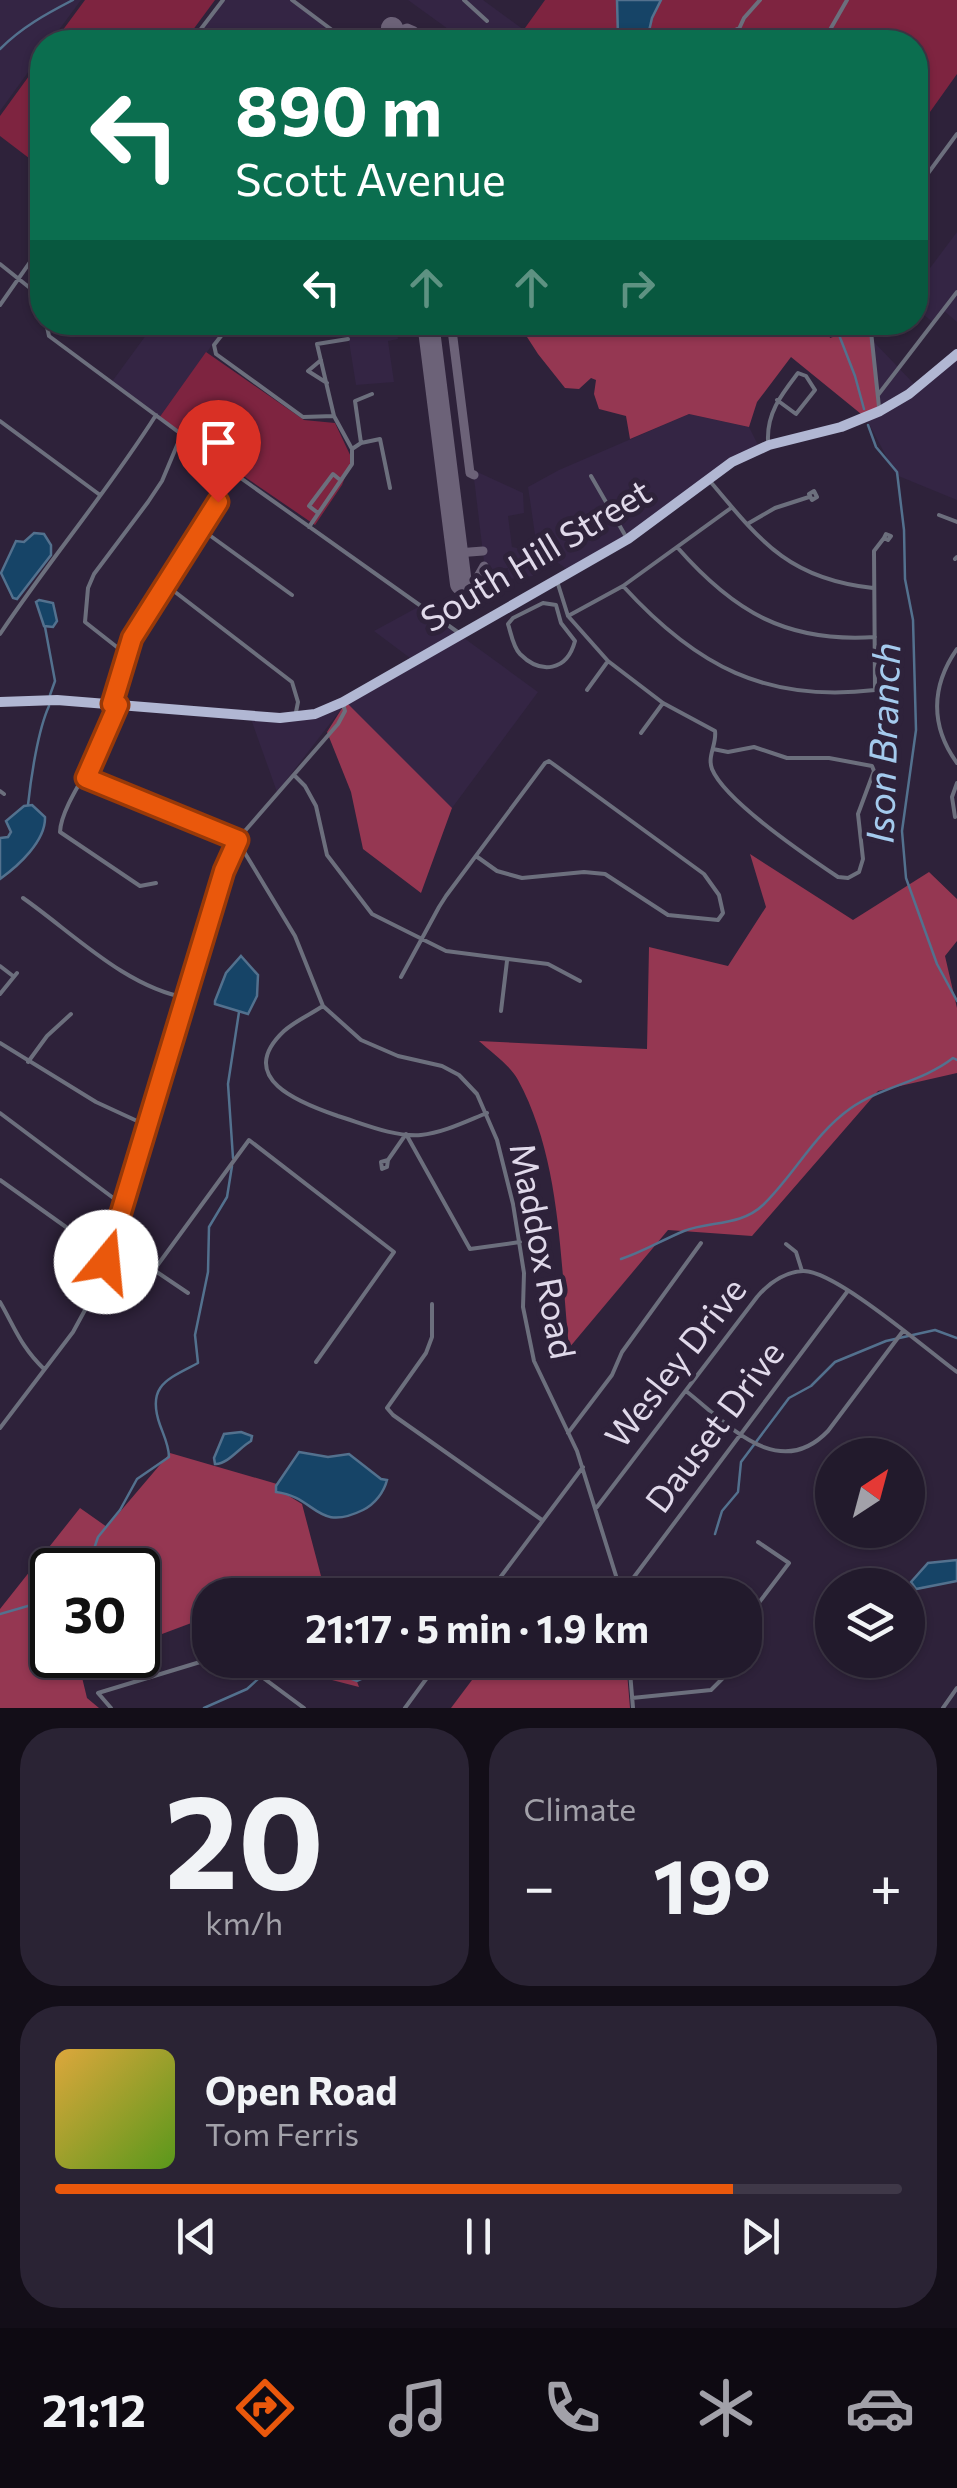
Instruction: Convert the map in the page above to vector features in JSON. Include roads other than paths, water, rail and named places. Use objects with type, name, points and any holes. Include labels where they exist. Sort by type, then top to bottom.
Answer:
[{"type":"main road","name":"South Hill Street","points":[[0,702],[57,700],[296,717],[315,714],[343,702],[460,634],[511,613],[628,540],[732,462],[769,445],[880,411],[909,394],[957,354]]},
{"type":"street","points":[[200,30],[222,0]]},
{"type":"street","points":[[292,0],[332,30]]},
{"type":"street","points":[[464,0],[487,21]]},
{"type":"street","points":[[473,6],[478,0]]},
{"type":"street","points":[[737,29],[760,0]]},
{"type":"street","points":[[830,30],[847,0]]},
{"type":"street","points":[[928,174],[957,135]]},
{"type":"street","points":[[0,305],[30,262]]},
{"type":"street","points":[[0,264],[30,288]]},
{"type":"street","points":[[928,329],[957,292]]},
{"type":"street","points":[[48,335],[460,634]]},
{"type":"street","points":[[222,335],[214,345],[216,354],[303,417],[334,416]]},
{"type":"street","points":[[871,335],[880,411]]},
{"type":"street","points":[[878,394],[924,335]]},
{"type":"street","points":[[309,526],[352,464],[352,449],[334,416],[317,344],[348,339]]},
{"type":"street","points":[[321,360],[308,372],[328,383]]},
{"type":"street","points":[[769,445],[769,422],[776,400],[798,372],[806,376],[815,390],[796,414],[776,400]]},
{"type":"street","points":[[361,442],[355,401],[372,394]]},
{"type":"street","points":[[0,634],[34,582],[125,464],[156,415]]},
{"type":"street","points":[[0,421],[100,496]]},
{"type":"street","points":[[127,655],[85,622],[88,588],[162,480],[184,437]]},
{"type":"street","points":[[352,449],[361,442],[380,439],[390,488]]},
{"type":"street","points":[[156,883],[140,886],[75,844],[60,830],[63,814],[86,778],[115,705],[132,638],[235,474]]},
{"type":"street","points":[[318,513],[309,506],[332,474],[341,480]]},
{"type":"street","points":[[591,476],[628,540]]},
{"type":"street","points":[[709,480],[760,538],[796,568],[844,585],[873,588]]},
{"type":"street","points":[[748,524],[774,508],[809,497]]},
{"type":"street","points":[[568,616],[623,586],[732,508]]},
{"type":"street","points":[[939,515],[957,522]]},
{"type":"street","points":[[201,529],[292,596]]},
{"type":"street","points":[[623,586],[674,639],[769,686],[813,694],[876,690],[874,551],[884,538]]},
{"type":"street","points":[[677,547],[721,594],[757,617],[816,636],[875,637]]},
{"type":"street","points":[[557,581],[568,616],[608,661],[663,703],[711,727],[716,736],[713,748],[712,769],[725,787],[749,810],[838,877],[848,878],[858,872],[862,859],[859,810],[874,767],[839,759],[788,758],[754,747],[728,752],[713,748]]},
{"type":"street","points":[[165,584],[292,682],[298,702],[296,717]]},
{"type":"street","points":[[542,603],[556,605],[561,623],[574,641],[558,667],[540,667],[517,652],[508,624],[511,613],[542,603]]},
{"type":"street","points":[[957,650],[942,673],[936,701],[943,741],[957,762]]},
{"type":"street","points":[[587,690],[608,661]]},
{"type":"street","points":[[0,1428],[88,1307],[124,1206],[224,871],[238,840],[338,724],[345,711],[343,702]]},
{"type":"street","points":[[641,733],[663,703]]},
{"type":"street","points":[[401,977],[438,907],[545,763],[554,762],[704,874],[718,895],[723,913],[718,920],[675,917],[661,912],[605,874],[584,872],[522,878],[497,871],[476,856]]},
{"type":"street","points":[[294,775],[312,796],[327,855],[372,914],[456,954],[548,964],[580,980]]},
{"type":"street","points":[[86,778],[238,840]]},
{"type":"street","points":[[955,816],[952,797],[957,782]]},
{"type":"street","name":"Maddox Road","points":[[238,840],[294,936],[323,1006],[361,1040],[459,1075],[488,1113],[520,1242],[526,1333],[534,1362],[583,1466],[617,1578]]},
{"type":"street","points":[[23,898],[122,970],[186,998]]},
{"type":"street","points":[[501,1011],[507,959]]},
{"type":"street","points":[[0,966],[15,975],[0,994]]},
{"type":"street","points":[[323,1006],[284,1031],[268,1052],[268,1070],[275,1086],[299,1101],[334,1114],[406,1134],[423,1135],[488,1113]]},
{"type":"street","points":[[28,1062],[47,1036],[71,1014]]},
{"type":"street","points":[[0,1043],[96,1102],[148,1126]]},
{"type":"street","points":[[0,1113],[124,1206]]},
{"type":"street","points":[[388,1160],[406,1134]]},
{"type":"street","points":[[406,1134],[470,1249],[486,1250],[520,1242]]},
{"type":"street","points":[[154,1270],[248,1140],[394,1252],[316,1362]]},
{"type":"street","points":[[0,1180],[108,1257],[154,1270],[188,1293]]},
{"type":"street","points":[[568,1433],[701,1243]]},
{"type":"street","points":[[786,1244],[796,1252],[802,1271],[822,1275],[848,1291],[957,1372]]},
{"type":"street","name":"Wesley Drive","points":[[597,1507],[765,1288],[780,1277],[802,1271]]},
{"type":"street","name":"Dauset Drive","points":[[634,1578],[848,1291]]},
{"type":"street","points":[[0,1302],[20,1343],[44,1369]]},
{"type":"street","points":[[432,1304],[432,1337],[426,1353],[388,1408],[393,1416],[542,1520]]},
{"type":"street","points":[[686,1391],[761,1447],[778,1452],[796,1451],[816,1443],[828,1431],[903,1332]]},
{"type":"street","points":[[499,1578],[583,1466]]},
{"type":"street","points":[[758,1542],[789,1563],[762,1599]]},
{"type":"street","points":[[111,1708],[98,1694],[192,1665]]},
{"type":"street","points":[[265,1678],[304,1708]]},
{"type":"street","points":[[405,1708],[427,1678]]},
{"type":"street","points":[[631,1678],[633,1708]]},
{"type":"street","points":[[632,1698],[711,1690],[722,1678]]},
{"type":"street","points":[[947,1707],[957,1688]]},
{"type":"water","points":[[617,0],[661,0],[649,30],[618,30]]},
{"type":"water","points":[[34,533],[44,534],[51,545],[51,555],[17,599],[13,598],[1,573],[16,541],[24,542]]},
{"type":"water","points":[[36,602],[53,603],[57,621],[53,627],[44,626]]},
{"type":"water","points":[[32,805],[45,817],[41,835],[22,860],[0,879],[0,838],[11,832],[6,821],[24,806]]},
{"type":"water","points":[[241,956],[258,975],[257,996],[248,1014],[215,1004],[226,973]]},
{"type":"water","points":[[241,1432],[252,1436],[251,1441],[229,1459],[215,1464],[224,1434]]},
{"type":"water","points":[[299,1452],[328,1457],[349,1454],[387,1480],[386,1484],[375,1501],[363,1510],[335,1518],[326,1516],[290,1495],[276,1492]]},
{"type":"water","points":[[957,1560],[957,1581],[925,1587],[924,1568],[928,1563]]},
{"type":"waterway","points":[[0,49],[73,0]]},
{"type":"waterway","name":"Ison Branch","points":[[839,335],[864,409]]},
{"type":"waterway","name":"Ison Branch","points":[[868,425],[876,447],[897,472],[905,579],[913,620],[916,730],[902,831],[906,878],[937,964],[957,1001]]},
{"type":"waterway","points":[[45,627],[55,681],[50,695]]},
{"type":"waterway","points":[[28,805],[38,740],[49,706]]},
{"type":"waterway","points":[[233,1158],[228,1084],[239,1012]]},
{"type":"waterway","points":[[621,1259],[684,1231],[754,1212],[826,1130],[851,1108],[953,1058],[957,1060]]},
{"type":"waterway","points":[[94,1548],[137,1479],[169,1457],[156,1401],[162,1385],[198,1363],[195,1335],[208,1272],[209,1227],[227,1197],[232,1166]]},
{"type":"waterway","points":[[715,1534],[722,1511],[738,1492],[741,1462],[789,1398],[811,1386],[835,1362],[886,1341],[935,1330],[957,1338]]},
{"type":"waterway","points":[[0,1614],[30,1605]]},
{"type":"waterway","points":[[204,1708],[247,1689],[259,1678]]}]
